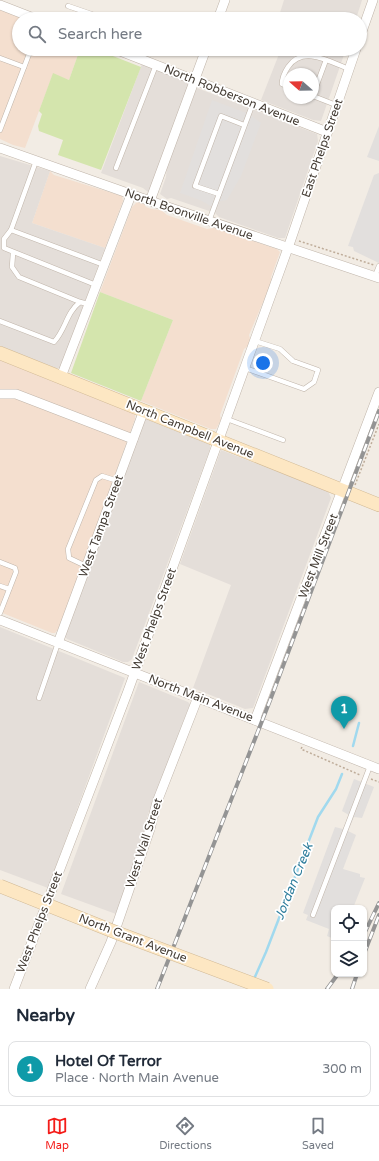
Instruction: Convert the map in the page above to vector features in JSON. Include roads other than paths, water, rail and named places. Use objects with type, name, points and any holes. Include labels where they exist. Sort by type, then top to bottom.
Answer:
[{"type":"main road","name":"North Campbell Avenue","points":[[0,353],[219,440],[348,489],[379,505]]},
{"type":"main road","name":"North Grant Avenue","points":[[0,886],[115,932],[267,989]]},
{"type":"street","points":[[221,12],[225,0]]},
{"type":"street","points":[[367,17],[373,0]]},
{"type":"street","points":[[0,5],[18,12]]},
{"type":"street","name":"North Robberson Avenue","points":[[133,56],[327,132]]},
{"type":"street","points":[[150,201],[203,56]]},
{"type":"street","name":"East Phelps Street","points":[[288,248],[353,56]]},
{"type":"street","name":"North Boonville Avenue","points":[[0,148],[150,201],[377,277]]},
{"type":"street","points":[[61,377],[84,303],[96,285],[131,194]]},
{"type":"street","name":"West Phelps Street","points":[[14,989],[134,672],[288,248]]},
{"type":"street","name":"West Mill Street","points":[[255,720],[348,489],[379,392]]},
{"type":"street","points":[[0,394],[16,394],[133,439]]},
{"type":"street","name":"West Tampa Street","points":[[58,643],[144,410]]},
{"type":"street","name":"North Main Avenue","points":[[0,620],[379,769]]},
{"type":"street","name":"West Wall Street","points":[[90,989],[111,942],[150,829],[157,802],[198,697]]},
{"type":"lane","points":[[68,6],[84,12]]},
{"type":"lane","points":[[0,130],[28,56]]},
{"type":"lane","points":[[288,68],[300,57],[306,56]]},
{"type":"lane","points":[[316,56],[349,68]]},
{"type":"lane","points":[[0,58],[24,66]]},
{"type":"lane","points":[[319,79],[326,60]]},
{"type":"lane","points":[[116,168],[156,65]]},
{"type":"lane","points":[[319,98],[336,105]]},
{"type":"lane","points":[[209,221],[253,103]]},
{"type":"lane","points":[[219,194],[195,186],[221,116],[244,126]]},
{"type":"lane","points":[[36,161],[11,230],[4,239],[4,248],[13,253],[96,285]]},
{"type":"lane","points":[[11,230],[104,265]]},
{"type":"lane","points":[[13,253],[12,267],[19,277],[84,303]]},
{"type":"lane","points":[[377,277],[379,266]]},
{"type":"lane","points":[[0,321],[54,342],[61,334],[71,309],[84,303]]},
{"type":"lane","points":[[245,368],[304,388],[314,382],[318,370],[293,361],[280,349],[255,341]]},
{"type":"lane","points":[[227,419],[283,440]]},
{"type":"lane","points":[[86,566],[69,558],[68,549],[96,480],[102,476],[118,481]]},
{"type":"lane","points":[[0,562],[16,569],[10,590],[0,613]]},
{"type":"lane","points":[[0,586],[10,590]]},
{"type":"lane","points":[[39,698],[58,643]]},
{"type":"lane","points":[[313,915],[370,766]]},
{"type":"waterway","name":"Jordan Creek","points":[[353,746],[359,723]]},
{"type":"waterway","name":"Jordan Creek","points":[[254,979],[266,952],[318,817],[336,789],[342,774]]},
{"type":"railway","points":[[157,989],[271,698],[379,411]]},
{"type":"railway","points":[[367,928],[379,903]]},
{"type":"railway","points":[[367,946],[379,915]]},
{"type":"railway","points":[[327,989],[336,977]]},
{"type":"railway","points":[[352,989],[356,977]]},
{"type":"place","name":"Hotel Of Terror","points":[[344,729]]}]
